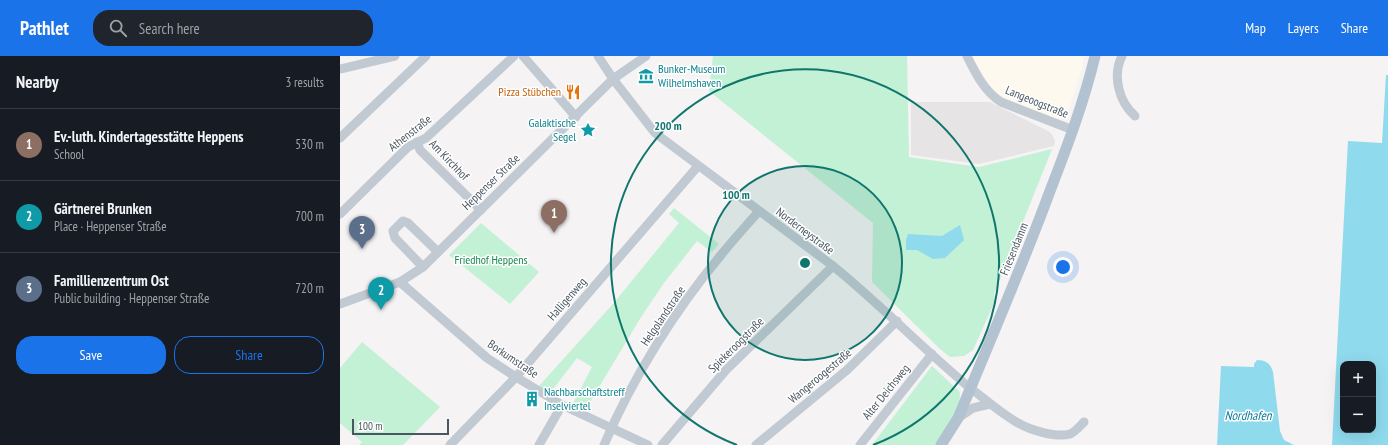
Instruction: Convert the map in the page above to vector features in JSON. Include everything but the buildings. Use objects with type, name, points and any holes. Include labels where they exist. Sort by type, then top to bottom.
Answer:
[{"type":"main road","name":"Friesendamm","points":[[941,445],[958,418],[1036,230],[1073,130],[1087,88],[1095,56]]},
{"type":"street","points":[[340,69],[395,56]]},
{"type":"street","points":[[340,138],[426,56]]},
{"type":"street","name":"Athenstraße","points":[[340,214],[408,148],[426,138],[514,56]]},
{"type":"street","points":[[523,56],[576,117]]},
{"type":"street","name":"Norderneystraße","points":[[598,56],[613,80],[655,133],[833,266],[861,289],[970,388],[990,404],[1018,423],[1028,428],[1048,433],[1070,434],[1084,422]]},
{"type":"street","name":"Heppenser Straße","points":[[340,304],[400,282],[423,267],[613,80],[646,56]]},
{"type":"street","name":"Langeoogstraße","points":[[967,56],[984,87],[992,96],[1001,102],[1022,111],[1073,130]]},
{"type":"street","points":[[1122,56],[1117,76],[1120,93],[1124,103],[1130,112],[1135,116]]},
{"type":"street","name":"Am Kirchhof","points":[[418,142],[420,150],[481,210]]},
{"type":"street","name":"Halligenweg","points":[[450,445],[516,377],[698,166]]},
{"type":"street","name":"Helgolandstraße","points":[[604,445],[623,404],[640,373],[687,300],[720,256],[759,211]]},
{"type":"street","points":[[423,267],[395,238],[393,231],[403,221],[408,223],[438,252]]},
{"type":"street","name":"Spiekeroogstraße","points":[[662,445],[726,370],[833,266]]},
{"type":"street","name":"Borkumstraße","points":[[400,282],[487,358],[562,405],[648,445]]},
{"type":"street","name":"Wangeroogestraße","points":[[756,445],[847,370],[897,321]]},
{"type":"street","name":"Alter Deichsweg","points":[[860,445],[932,354]]},
{"type":"street","points":[[958,418],[973,408],[990,404]]},
{"type":"street","points":[[539,445],[562,405]]},
{"type":"shaded area","points":[[972,56],[1084,56],[1082,69],[1069,109],[1063,118],[1052,119],[1020,106],[994,92]]},
{"type":"shaded area","points":[[911,102],[990,102],[1050,132],[1055,141],[1054,146],[979,164],[911,155]]},
{"type":"green space","points":[[713,56],[907,56],[909,157],[979,167],[1052,149],[994,294],[995,301],[973,350],[964,356],[950,357],[872,282],[873,223],[709,91]]},
{"type":"green space","points":[[674,208],[719,244],[712,252],[697,241],[664,283],[641,317],[584,412],[572,405],[592,367],[577,358],[550,393],[539,386],[613,304],[679,223],[669,214]]},
{"type":"green space","name":"Friedhof Heppens","points":[[481,223],[539,272],[510,304],[449,255]]},
{"type":"green space","points":[[362,342],[440,407],[403,445],[359,445],[362,442],[340,423],[340,368]]},
{"type":"green space","points":[[932,366],[960,392],[959,408],[939,445],[872,445]]},
{"type":"water","points":[[1386,75],[1388,75],[1388,445],[1332,445],[1348,141],[1382,143]]},
{"type":"water","points":[[960,225],[964,240],[945,258],[933,259],[917,250],[906,250],[906,240],[908,234],[942,236]]},
{"type":"water","name":"Nordhafen","points":[[1257,360],[1265,362],[1272,369],[1280,431],[1284,440],[1294,445],[1217,445],[1221,366],[1254,367]]},
{"type":"place","name":"Bunker-Museum Wilhelmshaven","points":[[646,76]]},
{"type":"place","name":"Pizza Stübchen","points":[[573,92]]},
{"type":"place","name":"Galaktische Segel","points":[[588,130]]},
{"type":"place","name":"Ev.-luth. Kindertagesstätte Heppens","points":[[554,233]]},
{"type":"place","name":"Famillienzentrum Ost","points":[[362,249]]},
{"type":"place","name":"Gärtnerei Brunken","points":[[381,310]]},
{"type":"place","name":"Nachbarschaftstreff Inselviertel","points":[[532,399]]}]
